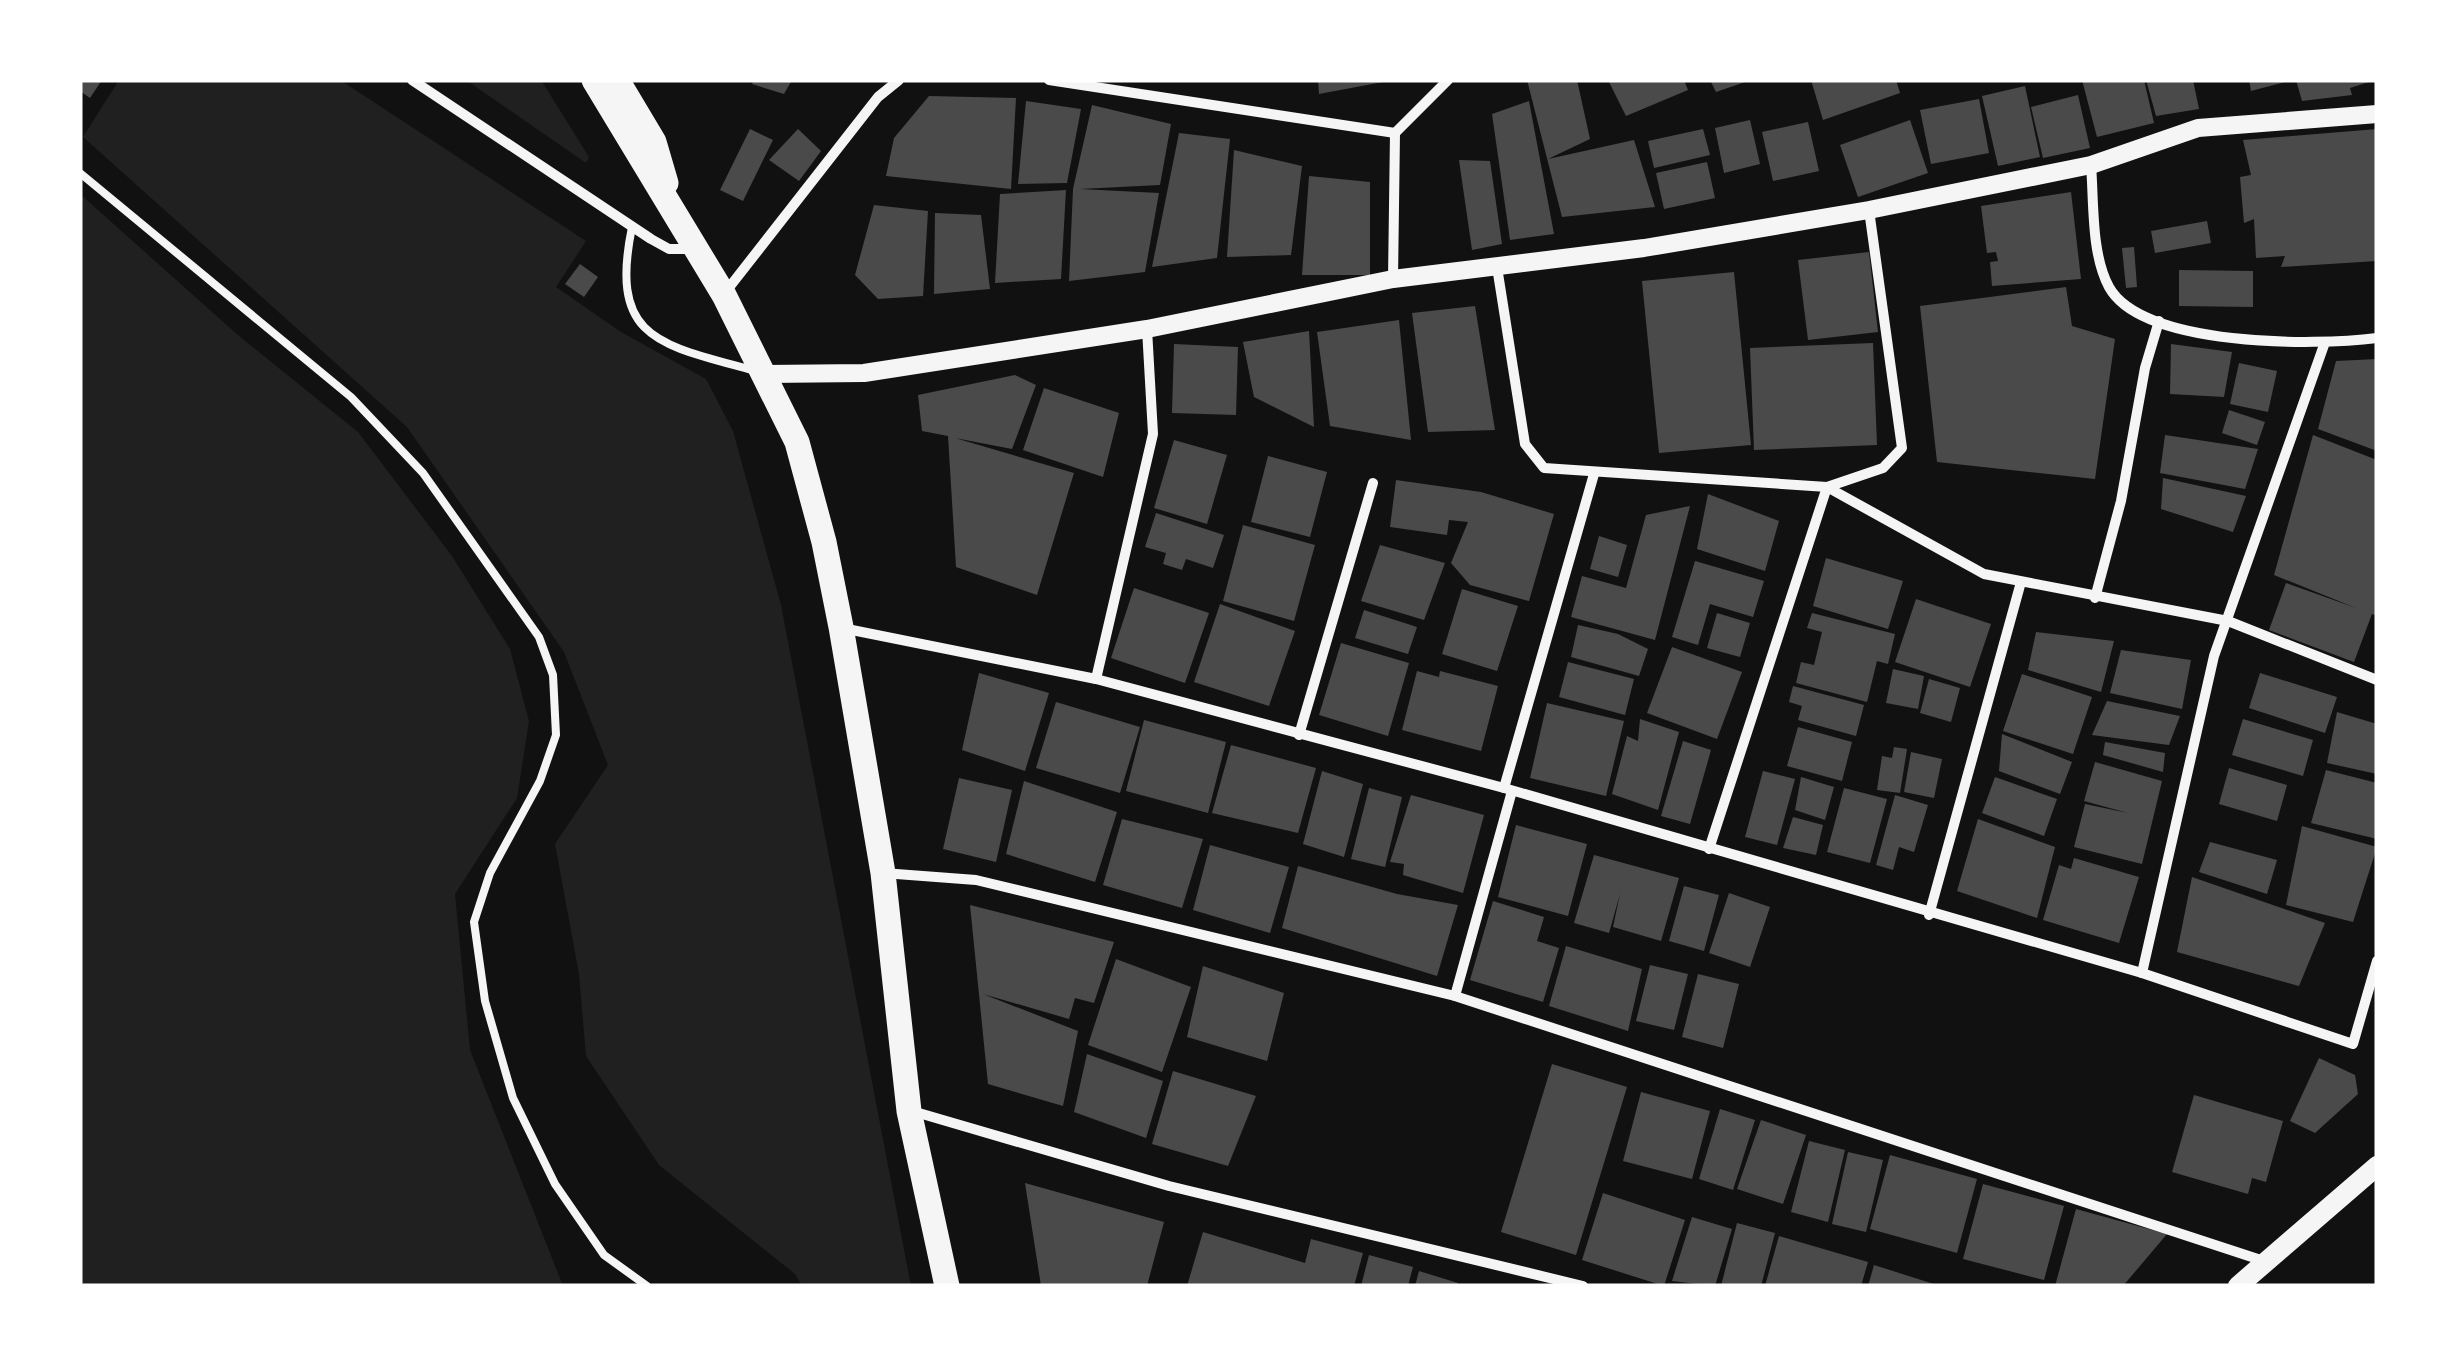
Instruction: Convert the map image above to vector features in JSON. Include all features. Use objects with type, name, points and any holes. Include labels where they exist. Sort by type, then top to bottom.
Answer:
[{"type":"main road","points":[[594,80],[724,295],[797,442],[841,628],[883,873],[908,1110],[947,1286]]},
{"type":"main road","points":[[617,80],[654,142],[675,212]]},
{"type":"main road","points":[[2238,1286],[2377,1166]]},
{"type":"street","points":[[412,80],[632,228],[670,249],[696,248]]},
{"type":"street","points":[[724,295],[878,97],[899,80]]},
{"type":"street","points":[[1049,80],[1395,133]]},
{"type":"street","points":[[1393,280],[1395,133],[1448,80]]},
{"type":"street","points":[[766,374],[864,374],[1147,329],[1393,280],[1644,248],[1869,210],[2091,166],[2198,128],[2377,114]]},
{"type":"street","points":[[2091,166],[2100,255],[2108,286],[2128,312],[2201,332],[2324,345],[2377,338]]},
{"type":"street","points":[[1497,267],[1525,444],[1544,468],[1828,488],[1883,468],[1899,456],[1904,440],[1869,210]]},
{"type":"street","points":[[2095,598],[2122,501],[2145,368],[2159,321]]},
{"type":"street","points":[[1096,679],[1154,434],[1147,329]]},
{"type":"street","points":[[2142,973],[2214,656],[2324,345]]},
{"type":"street","points":[[1455,996],[1594,474]]},
{"type":"street","points":[[1299,735],[1373,482]]},
{"type":"street","points":[[1828,488],[1984,574],[2228,621],[2375,674]]},
{"type":"street","points":[[1709,849],[1828,488]]},
{"type":"street","points":[[1929,915],[2021,582]]},
{"type":"street","points":[[841,628],[1096,679],[1508,789],[1929,915],[2142,973],[2353,1044],[2377,961]]},
{"type":"street","points":[[883,873],[976,880],[1455,996],[2265,1261]]},
{"type":"street","points":[[908,1110],[1169,1186],[1583,1286]]},
{"type":"lane","points":[[80,173],[351,396],[423,474],[539,637],[553,675],[556,736],[540,781],[490,873],[474,922],[485,1001],[513,1098],[554,1184],[604,1254],[647,1286]]},
{"type":"lane","points":[[632,228],[623,272],[635,318],[657,339],[766,374]]},
{"type":"shaded area","points":[[119,80],[340,80],[586,241],[556,287],[621,332],[706,379],[733,431],[781,605],[911,1286],[802,1286],[795,1274],[659,1165],[586,1056],[579,974],[555,844],[608,765],[564,652],[407,427],[83,137]]},
{"type":"shaded area","points":[[466,80],[541,80],[589,157],[586,163]]},
{"type":"shaded area","points":[[80,194],[239,336],[358,432],[452,556],[510,649],[529,721],[517,798],[455,894],[470,1050],[563,1286],[80,1286]]},
{"type":"building","points":[[80,80],[102,80],[90,98],[80,91]]},
{"type":"building","points":[[754,80],[792,80],[784,94],[752,84]]},
{"type":"building","points":[[1318,80],[1383,80],[1383,82],[1319,94]]},
{"type":"building","points":[[1527,80],[1577,80],[1590,139],[1548,159],[1634,140],[1655,207],[1562,217]]},
{"type":"building","points":[[1608,80],[1684,80],[1688,90],[1626,116]]},
{"type":"building","points":[[1710,80],[1748,80],[1748,81],[1716,92]]},
{"type":"building","points":[[1811,80],[1896,80],[1900,93],[1823,120]]},
{"type":"building","points":[[2082,80],[2144,80],[2154,123],[2097,137]]},
{"type":"building","points":[[2146,80],[2193,80],[2199,109],[2156,116]]},
{"type":"building","points":[[2249,80],[2289,80],[2289,81],[2251,91]]},
{"type":"building","points":[[2296,80],[2372,81],[2350,88],[2352,95],[2302,101]]},
{"type":"building","points":[[2025,86],[2040,157],[1998,166],[1982,96]]},
{"type":"building","points":[[2078,95],[2090,148],[2043,158],[2031,107]]},
{"type":"building","points":[[929,96],[1016,98],[1011,189],[886,176],[894,138]]},
{"type":"building","points":[[1979,99],[1989,153],[1931,164],[1920,110]]},
{"type":"building","points":[[1026,101],[1081,109],[1067,183],[1018,184]]},
{"type":"building","points":[[1529,101],[1554,234],[1510,240],[1492,114]]},
{"type":"building","points":[[1092,105],[1171,124],[1160,185],[1080,189],[1159,193],[1145,272],[1069,281],[1073,189]]},
{"type":"building","points":[[1750,120],[1760,164],[1724,173],[1715,128]]},
{"type":"building","points":[[1910,120],[1928,173],[1858,197],[1840,145]]},
{"type":"building","points":[[1808,122],[1819,171],[1773,181],[1762,132]]},
{"type":"building","points":[[750,129],[773,140],[743,201],[720,190]]},
{"type":"building","points":[[798,129],[821,151],[799,181],[769,160]]},
{"type":"building","points":[[1703,129],[1710,155],[1654,168],[1648,141]]},
{"type":"building","points":[[2377,129],[2377,261],[2281,267],[2285,256],[2256,258],[2254,219],[2244,223],[2240,177],[2251,175],[2243,140]]},
{"type":"building","points":[[1179,133],[1230,139],[1217,258],[1152,267]]},
{"type":"building","points":[[1234,150],[1302,166],[1291,255],[1227,257]]},
{"type":"building","points":[[1459,160],[1490,161],[1502,244],[1472,250]]},
{"type":"building","points":[[1707,162],[1715,198],[1664,209],[1656,173]]},
{"type":"building","points":[[1309,176],[1370,182],[1370,275],[1302,275]]},
{"type":"building","points":[[1066,190],[1061,279],[995,283],[1000,194]]},
{"type":"building","points":[[2071,192],[2081,279],[1992,286],[1990,262],[1998,261],[1996,252],[1987,253],[1981,206]]},
{"type":"building","points":[[874,205],[928,211],[923,296],[878,299],[855,275]]},
{"type":"building","points":[[935,213],[981,215],[990,289],[934,294]]},
{"type":"building","points":[[2207,221],[2211,243],[2155,253],[2151,231]]},
{"type":"building","points":[[2134,247],[2137,287],[2126,288],[2122,248]]},
{"type":"building","points":[[1869,252],[1878,332],[1808,340],[1798,260]]},
{"type":"building","points":[[580,264],[598,277],[584,297],[565,284]]},
{"type":"building","points":[[2179,270],[2253,271],[2253,307],[2179,306]]},
{"type":"building","points":[[1734,272],[1751,445],[1659,453],[1642,281]]},
{"type":"building","points":[[2066,287],[2072,326],[2115,339],[2095,479],[1937,462],[1920,306]]},
{"type":"building","points":[[1475,306],[1495,430],[1428,432],[1412,313]]},
{"type":"building","points":[[1399,320],[1411,440],[1330,426],[1317,332]]},
{"type":"building","points":[[1309,331],[1314,427],[1254,397],[1243,342]]},
{"type":"building","points":[[1873,343],[1877,445],[1754,450],[1750,348]]},
{"type":"building","points":[[1174,344],[1238,347],[1236,415],[1172,413]]},
{"type":"building","points":[[2171,344],[2232,352],[2224,397],[2170,394]]},
{"type":"building","points":[[2377,359],[2377,451],[2318,429],[2336,361]]},
{"type":"building","points":[[2239,363],[2277,371],[2268,412],[2230,404]]},
{"type":"building","points":[[1015,375],[1036,385],[1012,449],[955,438],[1074,473],[1037,595],[956,567],[948,436],[922,431],[918,395]]},
{"type":"building","points":[[1044,388],[1119,413],[1103,477],[1023,450]]},
{"type":"building","points":[[2229,410],[2265,422],[2257,445],[2222,433]]},
{"type":"building","points":[[2165,435],[2258,449],[2245,489],[2160,473]]},
{"type":"building","points":[[2313,435],[2377,460],[2377,616],[2372,614],[2354,662],[2269,630],[2286,583],[2356,608],[2274,575]]},
{"type":"building","points":[[1174,440],[1227,455],[1207,524],[1154,508]]},
{"type":"building","points":[[1268,456],[1327,472],[1310,537],[1251,522]]},
{"type":"building","points":[[2163,478],[2246,496],[2233,532],[2161,509]]},
{"type":"building","points":[[1396,480],[1481,492],[1554,514],[1529,601],[1470,585],[1451,563],[1468,522],[1449,520],[1447,535],[1390,527]]},
{"type":"building","points":[[1708,494],[1779,521],[1765,571],[1697,549]]},
{"type":"building","points":[[1690,506],[1655,640],[1571,617],[1582,576],[1626,588],[1646,515]]},
{"type":"building","points":[[1156,513],[1224,535],[1213,568],[1186,559],[1182,570],[1163,564],[1166,553],[1145,547]]},
{"type":"building","points":[[1243,525],[1315,545],[1294,621],[1223,601]]},
{"type":"building","points":[[1599,536],[1627,545],[1618,577],[1590,569]]},
{"type":"building","points":[[1380,545],[1445,563],[1424,620],[1361,601]]},
{"type":"building","points":[[1826,558],[1903,581],[1888,629],[1813,606]]},
{"type":"building","points":[[1695,561],[1764,581],[1753,617],[1710,604],[1698,645],[1672,637]]},
{"type":"building","points":[[1134,588],[1209,613],[1185,683],[1111,658]]},
{"type":"building","points":[[1462,589],[1518,606],[1497,671],[1442,654]]},
{"type":"building","points":[[1916,599],[1991,624],[1970,687],[1895,662]]},
{"type":"building","points":[[1220,604],[1295,631],[1269,706],[1194,682]]},
{"type":"building","points":[[1364,610],[1417,627],[1408,654],[1355,638]]},
{"type":"building","points":[[1717,613],[1750,623],[1740,657],[1707,648]]},
{"type":"building","points":[[1812,613],[1895,634],[1888,664],[1877,661],[1867,702],[1796,683],[1801,662],[1814,665],[1822,632],[1807,628]]},
{"type":"building","points":[[1578,625],[1618,634],[1648,649],[1639,676],[1571,657]]},
{"type":"building","points":[[2036,632],[2114,641],[2101,692],[2028,670]]},
{"type":"building","points":[[1341,643],[1409,663],[1388,736],[1319,715]]},
{"type":"building","points":[[1672,647],[1742,672],[1717,739],[1647,713]]},
{"type":"building","points":[[2121,650],[2191,660],[2182,709],[2110,693]]},
{"type":"building","points":[[1568,662],[1634,679],[1625,715],[1559,697]]},
{"type":"building","points":[[1893,669],[1924,676],[1918,709],[1886,703]]},
{"type":"building","points":[[1417,671],[1439,677],[1440,671],[1498,686],[1481,751],[1402,730]]},
{"type":"building","points":[[979,673],[1049,693],[1025,771],[962,750]]},
{"type":"building","points":[[2260,673],[2337,697],[2325,733],[2249,708]]},
{"type":"building","points":[[2022,674],[2092,697],[2073,754],[2003,731]]},
{"type":"building","points":[[1929,679],[1960,688],[1951,722],[1920,713]]},
{"type":"building","points":[[1793,686],[1864,705],[1856,736],[1798,720],[1802,706],[1789,702]]},
{"type":"building","points":[[2107,701],[2180,716],[2169,745],[2092,735]]},
{"type":"building","points":[[1056,702],[1140,727],[1120,793],[1036,768]]},
{"type":"building","points":[[1547,703],[1624,721],[1606,796],[1530,778]]},
{"type":"building","points":[[2337,712],[2377,724],[2377,774],[2327,763]]},
{"type":"building","points":[[1640,719],[1679,732],[1658,810],[1612,794],[1627,736],[1638,741]]},
{"type":"building","points":[[2243,719],[2313,740],[2303,776],[2232,755]]},
{"type":"building","points":[[1144,720],[1226,742],[1208,813],[1126,791]]},
{"type":"building","points":[[1798,727],[1852,742],[1842,781],[1787,766]]},
{"type":"building","points":[[2002,734],[2072,762],[2060,794],[1999,771]]},
{"type":"building","points":[[1683,741],[1711,750],[1690,824],[1661,816]]},
{"type":"building","points":[[2105,742],[2165,753],[2163,772],[2103,755]]},
{"type":"building","points":[[1231,745],[1316,768],[1298,833],[1212,813]]},
{"type":"building","points":[[1894,747],[1907,749],[1900,793],[1877,790],[1882,756],[1892,758]]},
{"type":"building","points":[[1911,752],[1942,759],[1934,798],[1904,792]]},
{"type":"building","points":[[2095,762],[2162,781],[2142,864],[2074,847],[2085,804],[2128,813],[2084,801]]},
{"type":"building","points":[[2229,768],[2287,785],[2277,821],[2219,804]]},
{"type":"building","points":[[2326,770],[2377,783],[2377,839],[2311,823]]},
{"type":"building","points":[[1322,771],[1363,784],[1344,857],[1303,844]]},
{"type":"building","points":[[1763,771],[1795,779],[1777,845],[1745,837]]},
{"type":"building","points":[[1801,777],[1834,787],[1825,820],[1795,810]]},
{"type":"building","points":[[1995,777],[2057,799],[2044,836],[1982,813]]},
{"type":"building","points":[[959,778],[1012,790],[996,862],[943,849]]},
{"type":"building","points":[[1024,781],[1117,812],[1095,882],[1006,854]]},
{"type":"building","points":[[1369,788],[1402,797],[1385,867],[1351,859]]},
{"type":"building","points":[[1844,788],[1887,799],[1870,863],[1827,852]]},
{"type":"building","points":[[1411,795],[1484,815],[1463,893],[1403,875],[1404,864],[1390,862]]},
{"type":"building","points":[[1895,795],[1928,805],[1914,852],[1899,847],[1893,870],[1876,865]]},
{"type":"building","points":[[1793,817],[1823,825],[1816,855],[1783,848]]},
{"type":"building","points":[[1122,819],[1203,839],[1182,908],[1103,885]]},
{"type":"building","points":[[1978,819],[2055,847],[2037,918],[1957,891]]},
{"type":"building","points":[[1516,825],[1587,844],[1568,916],[1498,897]]},
{"type":"building","points":[[2302,826],[2377,847],[2353,922],[2286,905]]},
{"type":"building","points":[[2210,842],[2277,860],[2267,894],[2199,872]]},
{"type":"building","points":[[1210,845],[1289,867],[1270,933],[1193,910]]},
{"type":"building","points":[[1594,855],[1679,878],[1661,941],[1613,927],[1620,894],[1609,933],[1574,923]]},
{"type":"building","points":[[2074,858],[2139,877],[2119,943],[2043,920],[2059,865],[2071,869]]},
{"type":"building","points":[[1298,866],[1397,894],[1458,905],[1437,976],[1282,928]]},
{"type":"building","points":[[2192,877],[2325,923],[2299,986],[2177,952]]},
{"type":"building","points":[[1684,886],[1719,895],[1704,951],[1669,941]]},
{"type":"building","points":[[1729,893],[1770,907],[1750,967],[1709,953]]},
{"type":"building","points":[[1493,901],[1544,917],[1537,941],[1559,948],[1543,1002],[1470,980]]},
{"type":"building","points":[[970,905],[1114,942],[1094,1003],[1075,998],[1069,1019],[983,994],[1078,1031],[1063,1106],[988,1084]]},
{"type":"building","points":[[1566,946],[1642,969],[1628,1031],[1549,1006]]},
{"type":"building","points":[[1116,959],[1191,987],[1162,1072],[1088,1045]]},
{"type":"building","points":[[1650,965],[1688,974],[1674,1030],[1636,1021]]},
{"type":"building","points":[[1203,966],[1284,993],[1267,1061],[1187,1037]]},
{"type":"building","points":[[1698,974],[1739,984],[1723,1048],[1682,1037]]},
{"type":"building","points":[[1087,1054],[1163,1081],[1146,1138],[1074,1112]]},
{"type":"building","points":[[2319,1058],[2355,1075],[2358,1094],[2315,1133],[2290,1121]]},
{"type":"building","points":[[1552,1064],[1627,1087],[1576,1255],[1501,1232]]},
{"type":"building","points":[[1173,1071],[1256,1096],[1228,1166],[1152,1144]]},
{"type":"building","points":[[1641,1092],[1710,1111],[1692,1179],[1623,1161]]},
{"type":"building","points":[[2194,1095],[2283,1121],[2266,1182],[2252,1178],[2248,1194],[2172,1172]]},
{"type":"building","points":[[1720,1109],[1755,1120],[1733,1190],[1699,1179]]},
{"type":"building","points":[[1761,1120],[1806,1135],[1783,1204],[1737,1189]]},
{"type":"building","points":[[1809,1141],[1845,1150],[1828,1222],[1791,1212]]},
{"type":"building","points":[[1848,1152],[1883,1160],[1866,1232],[1832,1224]]},
{"type":"building","points":[[1890,1155],[1977,1179],[1957,1253],[1870,1229]]},
{"type":"building","points":[[1025,1183],[1164,1222],[1147,1286],[1041,1286]]},
{"type":"building","points":[[1983,1184],[2064,1206],[2044,1280],[1963,1259]]},
{"type":"building","points":[[1603,1193],[1685,1220],[1664,1286],[1582,1260]]},
{"type":"building","points":[[2076,1209],[2167,1234],[2123,1286],[2055,1286]]},
{"type":"building","points":[[1692,1217],[1732,1229],[1715,1286],[1672,1281]]},
{"type":"building","points":[[1737,1223],[1775,1233],[1761,1286],[1721,1286]]},
{"type":"building","points":[[1203,1232],[1305,1263],[1311,1239],[1363,1253],[1354,1286],[1187,1286]]},
{"type":"building","points":[[1779,1236],[1868,1262],[1861,1286],[1765,1286]]},
{"type":"building","points":[[1369,1255],[1413,1267],[1408,1286],[1361,1286]]},
{"type":"building","points":[[1874,1265],[1937,1285],[1937,1286],[1868,1286]]},
{"type":"building","points":[[1419,1271],[1458,1283],[1457,1286],[1415,1286]]}]
